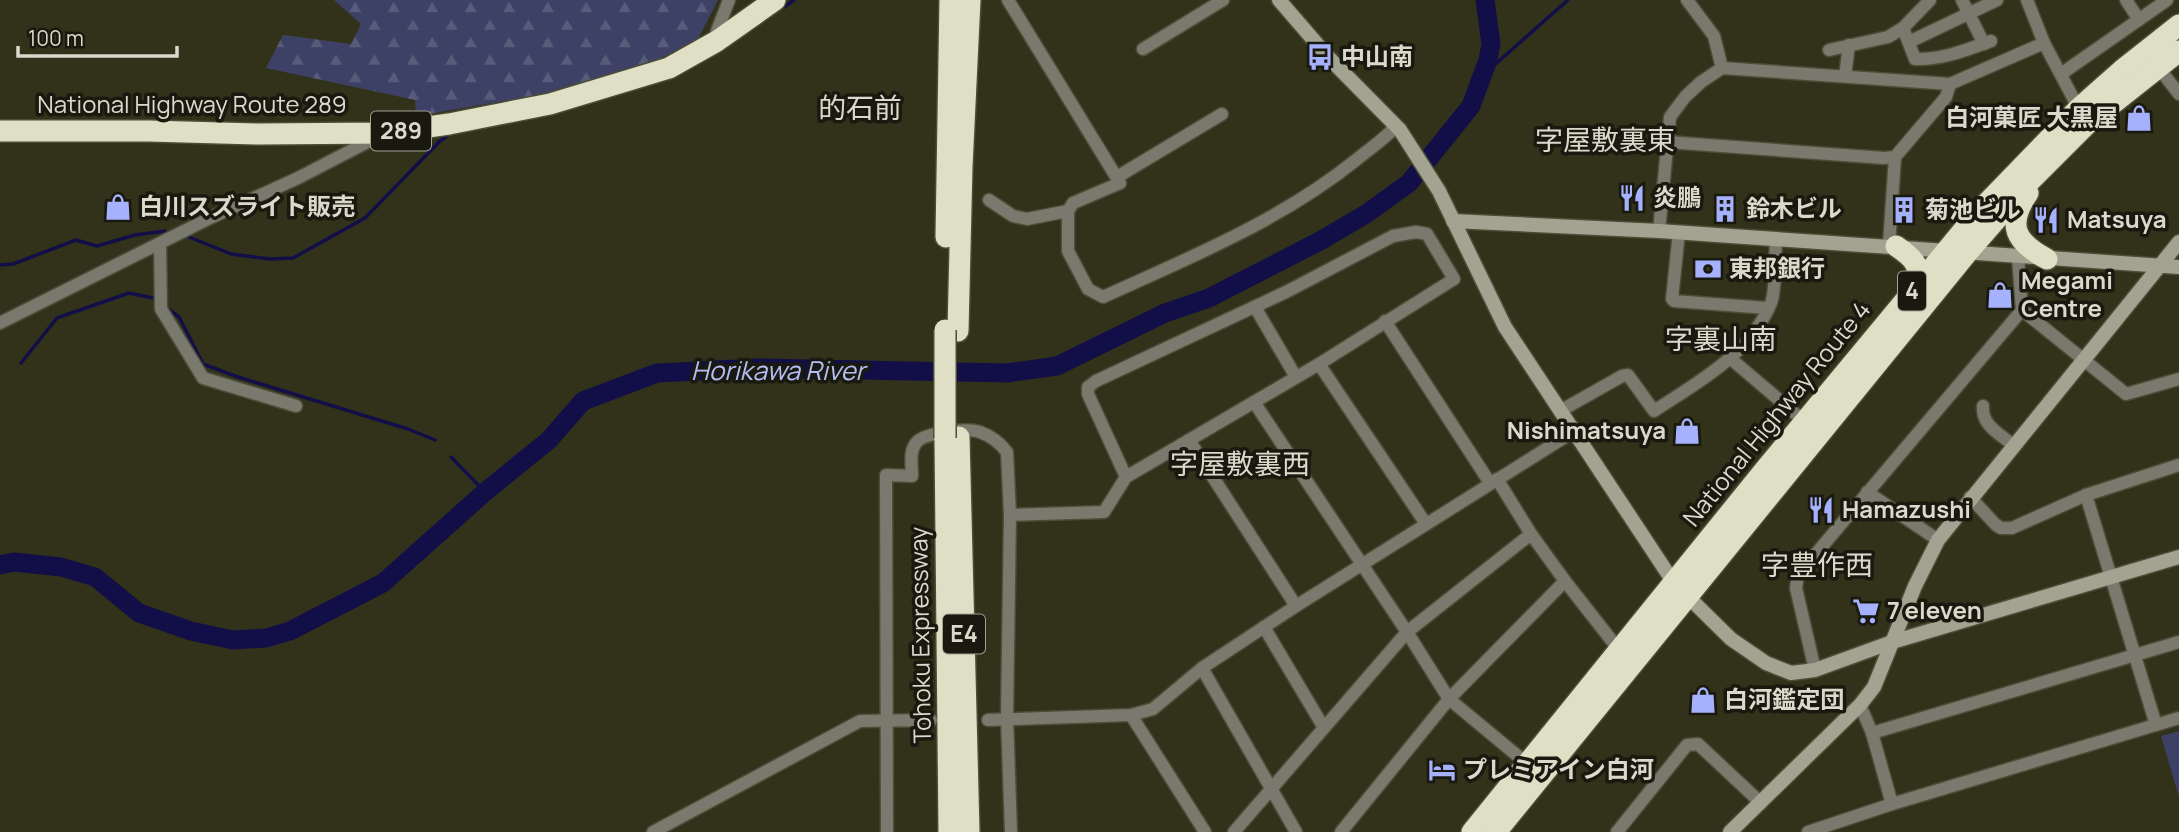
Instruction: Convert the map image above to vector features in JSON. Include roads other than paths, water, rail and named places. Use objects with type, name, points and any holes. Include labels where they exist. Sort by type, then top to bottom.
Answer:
[{"type":"highway","name":"National Highway Route 289","points":[[0,131],[386,133],[449,124],[550,104],[669,68],[717,41],[775,0]]},
{"type":"highway","name":"E4","points":[[950,0],[952,437]]},
{"type":"highway","name":"E4","points":[[952,331],[970,0]]},
{"type":"highway","name":"National Highway Route 4","points":[[1680,589],[1805,422],[1911,293],[2028,183],[2122,70],[2179,25]]},
{"type":"highway","name":"National Highway Route 4","points":[[2081,122],[2179,51]]},
{"type":"highway","points":[[2047,259],[2030,250],[2021,240],[2015,227],[2017,212],[2026,195],[2081,122]]},
{"type":"highway","points":[[1893,246],[1909,254],[1917,265],[1919,276],[1911,293]]},
{"type":"highway","name":"National Highway Route 4","points":[[1472,832],[1534,770],[1956,252]]},
{"type":"highway","name":"Tohoku Expressway","points":[[949,832],[952,437]]},
{"type":"highway","name":"Tohoku Expressway","points":[[952,437],[969,832]]},
{"type":"highway","name":"National Highway Route 4","points":[[1496,832],[1534,770]]},
{"type":"street","points":[[717,41],[717,31],[729,0]]},
{"type":"street","points":[[1008,0],[1120,183],[1073,203],[1068,211],[1068,251],[1088,289],[1103,298],[1238,236],[1281,212],[1326,185],[1399,128]]},
{"type":"street","points":[[1143,49],[1223,0]]},
{"type":"street","points":[[1279,0],[1330,59],[1399,128],[1439,191],[1505,327],[1680,589],[1731,639],[1766,663],[1791,673],[1815,670],[1892,642],[2179,557]]},
{"type":"street","points":[[1687,0],[1714,36],[1722,68]]},
{"type":"street","points":[[1829,50],[1888,37],[1903,28],[1930,0]]},
{"type":"street","points":[[1903,28],[1915,59],[1930,60],[1987,43],[1962,0]]},
{"type":"street","points":[[1909,42],[1997,0]]},
{"type":"street","points":[[2027,0],[2081,122]]},
{"type":"street","points":[[2126,0],[2139,20]]},
{"type":"street","points":[[2061,74],[2167,0]]},
{"type":"street","points":[[1659,231],[1670,117],[1685,97],[1722,68],[1950,84],[2044,43]]},
{"type":"street","points":[[1845,76],[1849,46]]},
{"type":"street","points":[[2158,66],[2179,94]]},
{"type":"street","points":[[1893,246],[1895,157],[1946,97],[1950,84]]},
{"type":"street","points":[[1117,177],[1222,114]]},
{"type":"street","points":[[0,323],[386,133]]},
{"type":"street","points":[[1667,142],[1895,157]]},
{"type":"street","points":[[989,200],[1013,216],[1027,219],[1068,211]]},
{"type":"street","points":[[1453,221],[1679,232],[2179,267]]},
{"type":"street","points":[[1010,515],[1104,512],[1126,477],[1319,364],[1454,278],[1427,234],[1416,232],[1393,236],[1255,307],[1088,387],[1088,394],[1126,477]]},
{"type":"street","points":[[1679,232],[1672,299],[1674,301],[1768,308]]},
{"type":"street","points":[[1560,411],[1628,375],[1654,411],[1731,359],[1772,302],[1776,239]]},
{"type":"street","points":[[1730,832],[1860,705],[1874,687],[1915,586],[1938,540],[1970,497],[2179,242]]},
{"type":"street","points":[[160,244],[160,309],[204,378],[296,406]]},
{"type":"street","points":[[1815,670],[1796,588],[1798,575],[2022,310],[2018,257]]},
{"type":"street","points":[[1255,307],[1297,377]]},
{"type":"street","points":[[2022,310],[2126,394],[2179,379]]},
{"type":"street","points":[[1384,321],[1531,534],[1625,657]]},
{"type":"street","points":[[1731,359],[1805,422]]},
{"type":"street","points":[[1319,364],[1426,524]]},
{"type":"street","points":[[1254,402],[1407,632],[1448,699],[1534,770]]},
{"type":"street","points":[[1983,407],[1982,415],[1986,422],[2014,445]]},
{"type":"street","points":[[887,832],[886,475],[912,475],[912,454],[916,441],[930,433],[977,431],[1000,443],[1007,452],[1010,515],[1007,718],[1011,832]]},
{"type":"street","points":[[988,720],[1131,715],[1153,709],[1202,668],[1264,627],[1573,432]]},
{"type":"street","points":[[1189,440],[1296,606]]},
{"type":"street","points":[[1970,497],[2001,528],[2012,527],[2086,495],[2179,465]]},
{"type":"street","points":[[1867,492],[1938,540]]},
{"type":"street","points":[[2086,495],[2156,725]]},
{"type":"street","points":[[1234,832],[1407,632],[1531,534]]},
{"type":"street","points":[[1341,832],[1448,699],[1565,581]]},
{"type":"street","points":[[1264,627],[1324,728]]},
{"type":"street","points":[[1872,733],[2179,642]]},
{"type":"street","points":[[1202,668],[1296,832]]},
{"type":"street","points":[[1860,705],[1872,733],[1892,804]]},
{"type":"street","points":[[1131,715],[1205,832]]},
{"type":"street","points":[[1808,832],[1824,830],[1892,804],[2179,718]]},
{"type":"street","points":[[653,832],[860,721],[931,720]]},
{"type":"street","points":[[1617,832],[1687,745],[1698,744],[1761,803]]},
{"type":"waterway","points":[[784,7],[794,0]]},
{"type":"waterway","name":"Horikawa River","points":[[0,565],[14,562],[61,567],[95,577],[139,613],[191,631],[233,640],[266,638],[290,631],[383,583],[485,492],[549,440],[583,401],[657,373],[757,368],[1007,373],[1057,366],[1165,313],[1209,298],[1320,241],[1366,214],[1409,183],[1471,106],[1491,44],[1485,0]]},
{"type":"waterway","points":[[1483,75],[1568,0]]},
{"type":"waterway","points":[[189,237],[231,254],[270,259],[293,258],[365,218],[452,132]]},
{"type":"waterway","points":[[0,265],[13,264],[76,240],[97,246],[135,235],[165,231]]},
{"type":"waterway","points":[[21,363],[57,318],[129,293],[153,298]]},
{"type":"waterway","points":[[167,308],[179,317],[203,364],[435,440]]},
{"type":"waterway","points":[[451,457],[485,492]]},
{"type":"place","name":"中山南","points":[[1320,57]]},
{"type":"place","name":"白河菓匠 大黒屋","points":[[2139,118]]},
{"type":"place","name":"炎鵬","points":[[1632,198]]},
{"type":"place","name":"白川スズライト販売","points":[[118,207]]},
{"type":"place","name":"鈴木ビル","points":[[1725,209]]},
{"type":"place","name":"菊池ビル","points":[[1904,210]]},
{"type":"place","name":"Matsuya","points":[[2046,220]]},
{"type":"place","name":"東邦銀行","points":[[1708,269]]},
{"type":"place","name":"Megami Centre","points":[[2000,295]]},
{"type":"place","name":"Nishimatsuya","points":[[1687,431]]},
{"type":"place","name":"Hamazushi","points":[[1821,510]]},
{"type":"place","name":"7 eleven","points":[[1866,611]]},
{"type":"place","name":"白河鑑定団","points":[[1703,700]]},
{"type":"place","name":"プレミアイン白河","points":[[1442,770]]},
{"type":"district","name":"的石前","points":[[860,108]]},
{"type":"district","name":"字屋敷裏東","points":[[1605,140]]},
{"type":"district","name":"字裏山南","points":[[1721,339]]},
{"type":"district","name":"字屋敷裏西","points":[[1240,464]]},
{"type":"district","name":"字豊作西","points":[[1817,565]]}]
